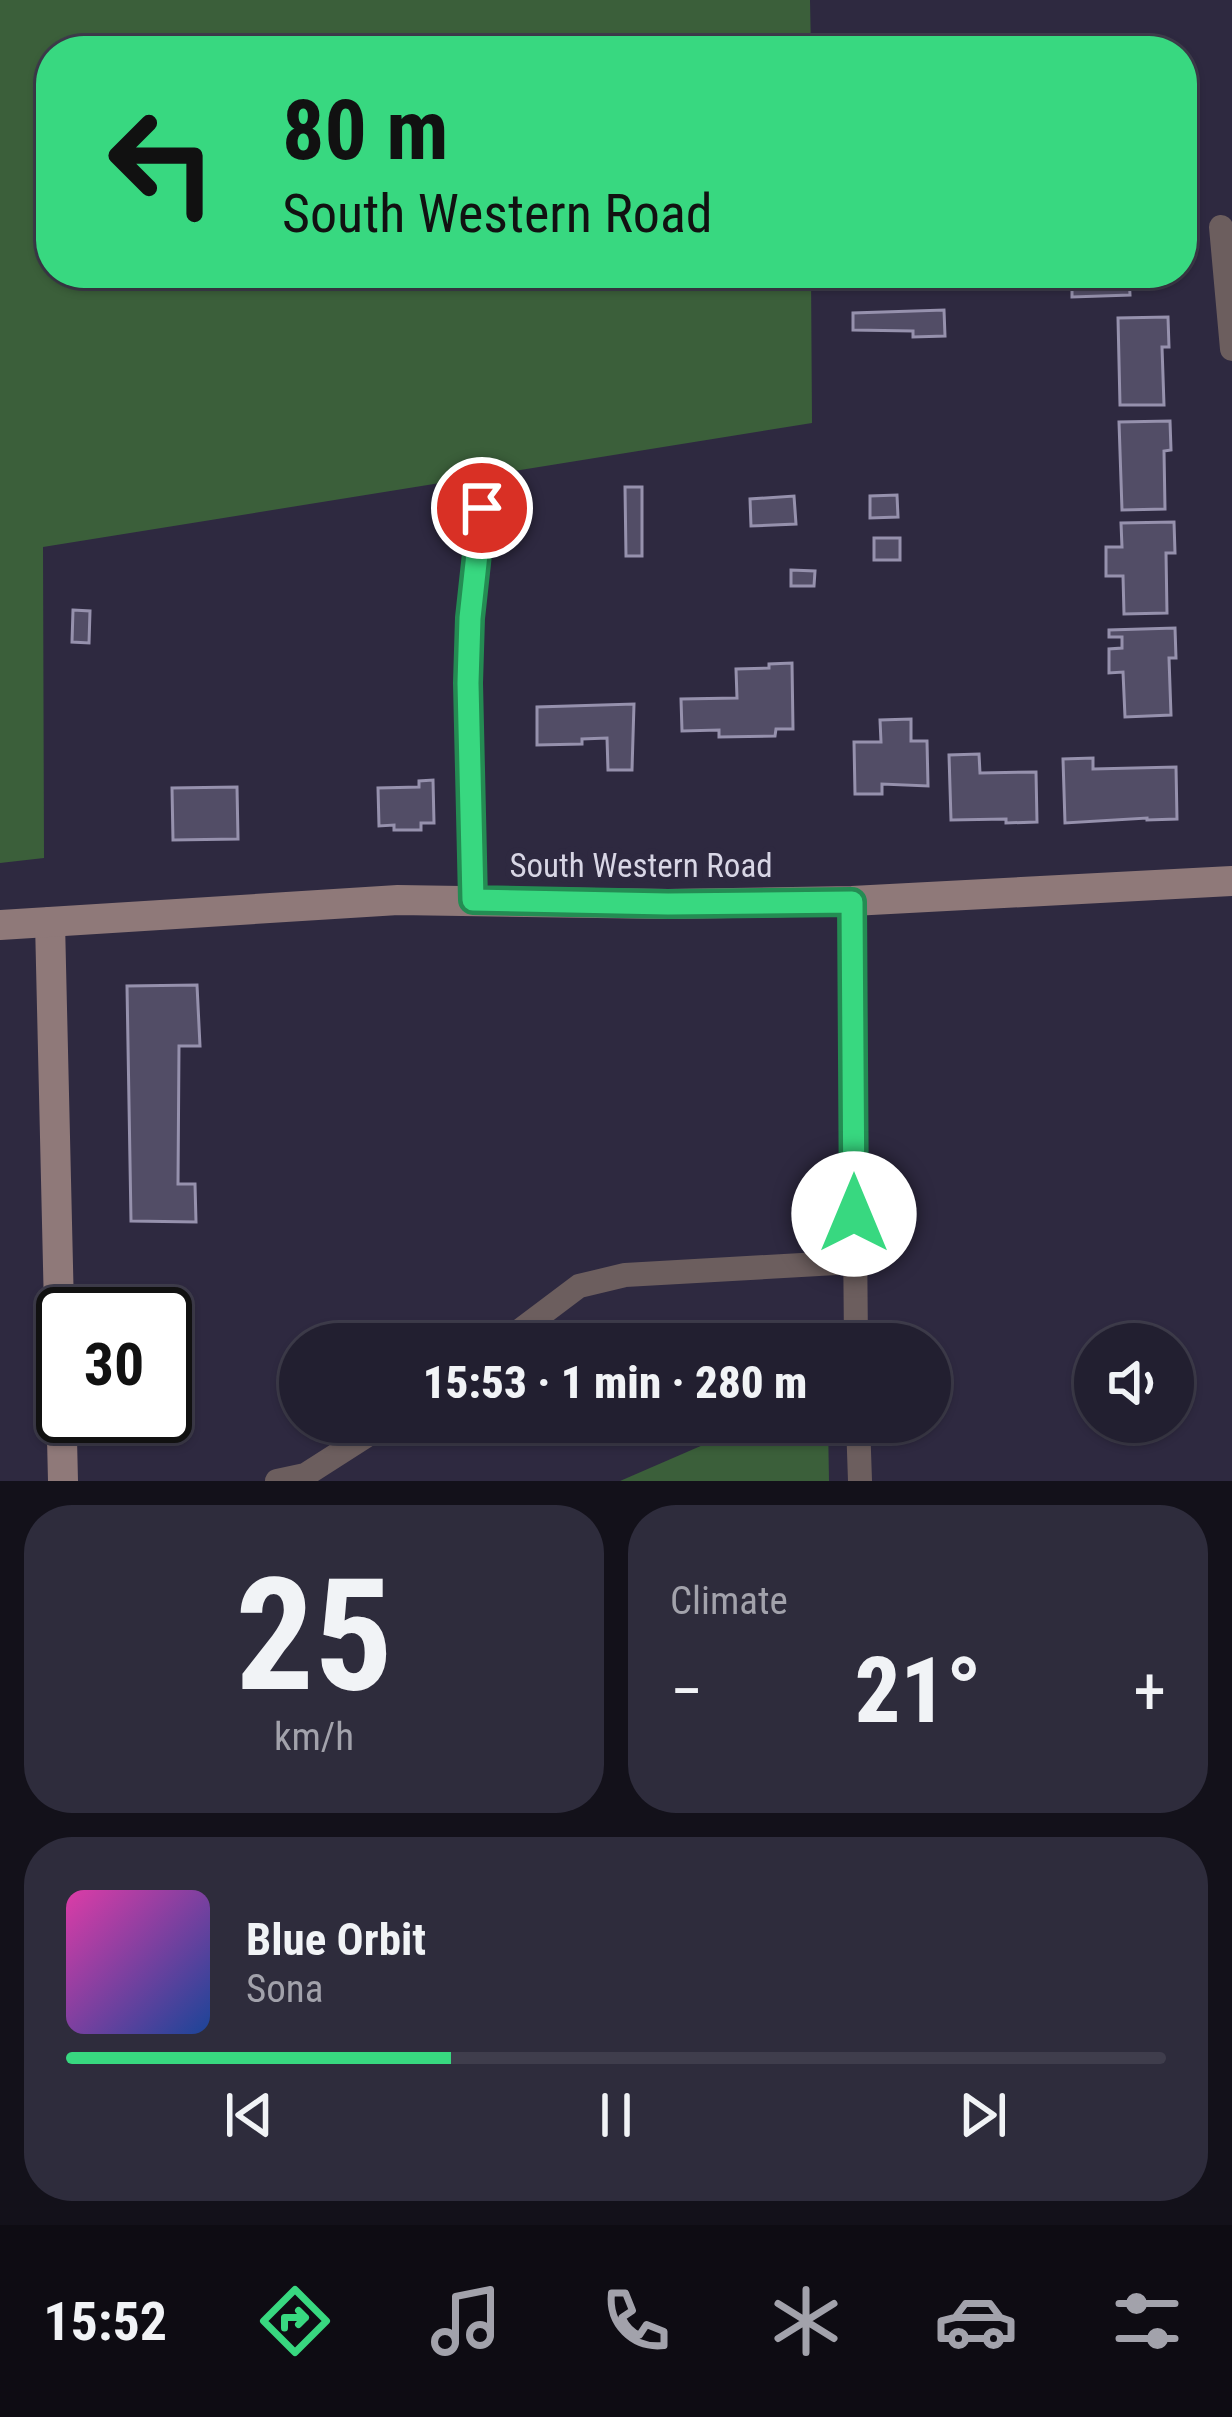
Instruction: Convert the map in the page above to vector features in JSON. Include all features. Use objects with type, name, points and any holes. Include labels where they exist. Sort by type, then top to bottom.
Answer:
[{"type":"main road","name":"South Western Road","points":[[0,925],[398,900],[852,902],[1232,881]]},
{"type":"main road","points":[[50,922],[63,1481]]},
{"type":"street","points":[[1221,227],[1232,349]]},
{"type":"street","points":[[852,902],[855,1323]]},
{"type":"street","points":[[530,1323],[579,1286],[625,1275],[854,1262]]},
{"type":"street","points":[[277,1481],[305,1474],[354,1443]]},
{"type":"street","points":[[859,1443],[860,1481]]},
{"type":"lane","points":[[473,900],[468,683],[482,508]]},
{"type":"green space","points":[[0,0],[810,0],[811,36],[36,36],[36,288],[811,288],[812,423],[43,547],[44,858],[0,863]]},
{"type":"green space","points":[[708,1443],[828,1443],[829,1481],[620,1481]]},
{"type":"building","points":[[1072,288],[1130,288],[1130,295],[1072,297]]},
{"type":"building","points":[[944,310],[945,336],[853,330],[853,313]]},
{"type":"building","points":[[1168,317],[1169,347],[1162,347],[1164,405],[1120,405],[1118,318]]},
{"type":"building","points":[[1170,421],[1171,450],[1164,451],[1165,509],[1122,510],[1119,422]]},
{"type":"building","points":[[625,487],[642,487],[642,556],[626,556]]},
{"type":"building","points":[[897,495],[898,517],[870,518],[870,496]]},
{"type":"building","points":[[794,496],[796,524],[751,526],[750,499]]},
{"type":"building","points":[[1174,522],[1175,553],[1166,553],[1167,613],[1124,614],[1123,576],[1106,576],[1106,547],[1122,547],[1121,523]]},
{"type":"building","points":[[874,538],[900,538],[900,560],[874,560]]},
{"type":"building","points":[[791,570],[815,571],[814,586],[791,586]]},
{"type":"building","points":[[73,610],[90,611],[89,643],[72,642]]},
{"type":"building","points":[[1175,628],[1176,658],[1169,658],[1171,715],[1125,717],[1123,672],[1109,673],[1109,649],[1122,648],[1122,637],[1109,637],[1109,630]]},
{"type":"building","points":[[792,663],[793,729],[776,729],[775,736],[719,737],[719,730],[682,731],[681,699],[737,698],[736,669]]},
{"type":"building","points":[[634,704],[632,770],[608,770],[607,738],[537,745],[537,707]]},
{"type":"building","points":[[911,719],[911,741],[927,741],[928,786],[882,784],[882,794],[855,794],[854,742],[881,742],[880,720]]},
{"type":"building","points":[[979,754],[980,773],[1036,772],[1037,822],[951,820],[949,755]]},
{"type":"building","points":[[1093,758],[1093,769],[1176,767],[1177,819],[1065,823],[1063,759]]},
{"type":"building","points":[[433,780],[434,823],[421,823],[421,830],[379,826],[378,788],[419,787],[419,781]]},
{"type":"building","points":[[237,787],[238,839],[173,840],[172,788]]},
{"type":"building","points":[[197,985],[200,1046],[179,1046],[178,1184],[195,1184],[196,1222],[131,1221],[127,986]]},
{"type":"route","points":[[482,508],[468,683],[473,900],[852,902],[854,1214]]}]
